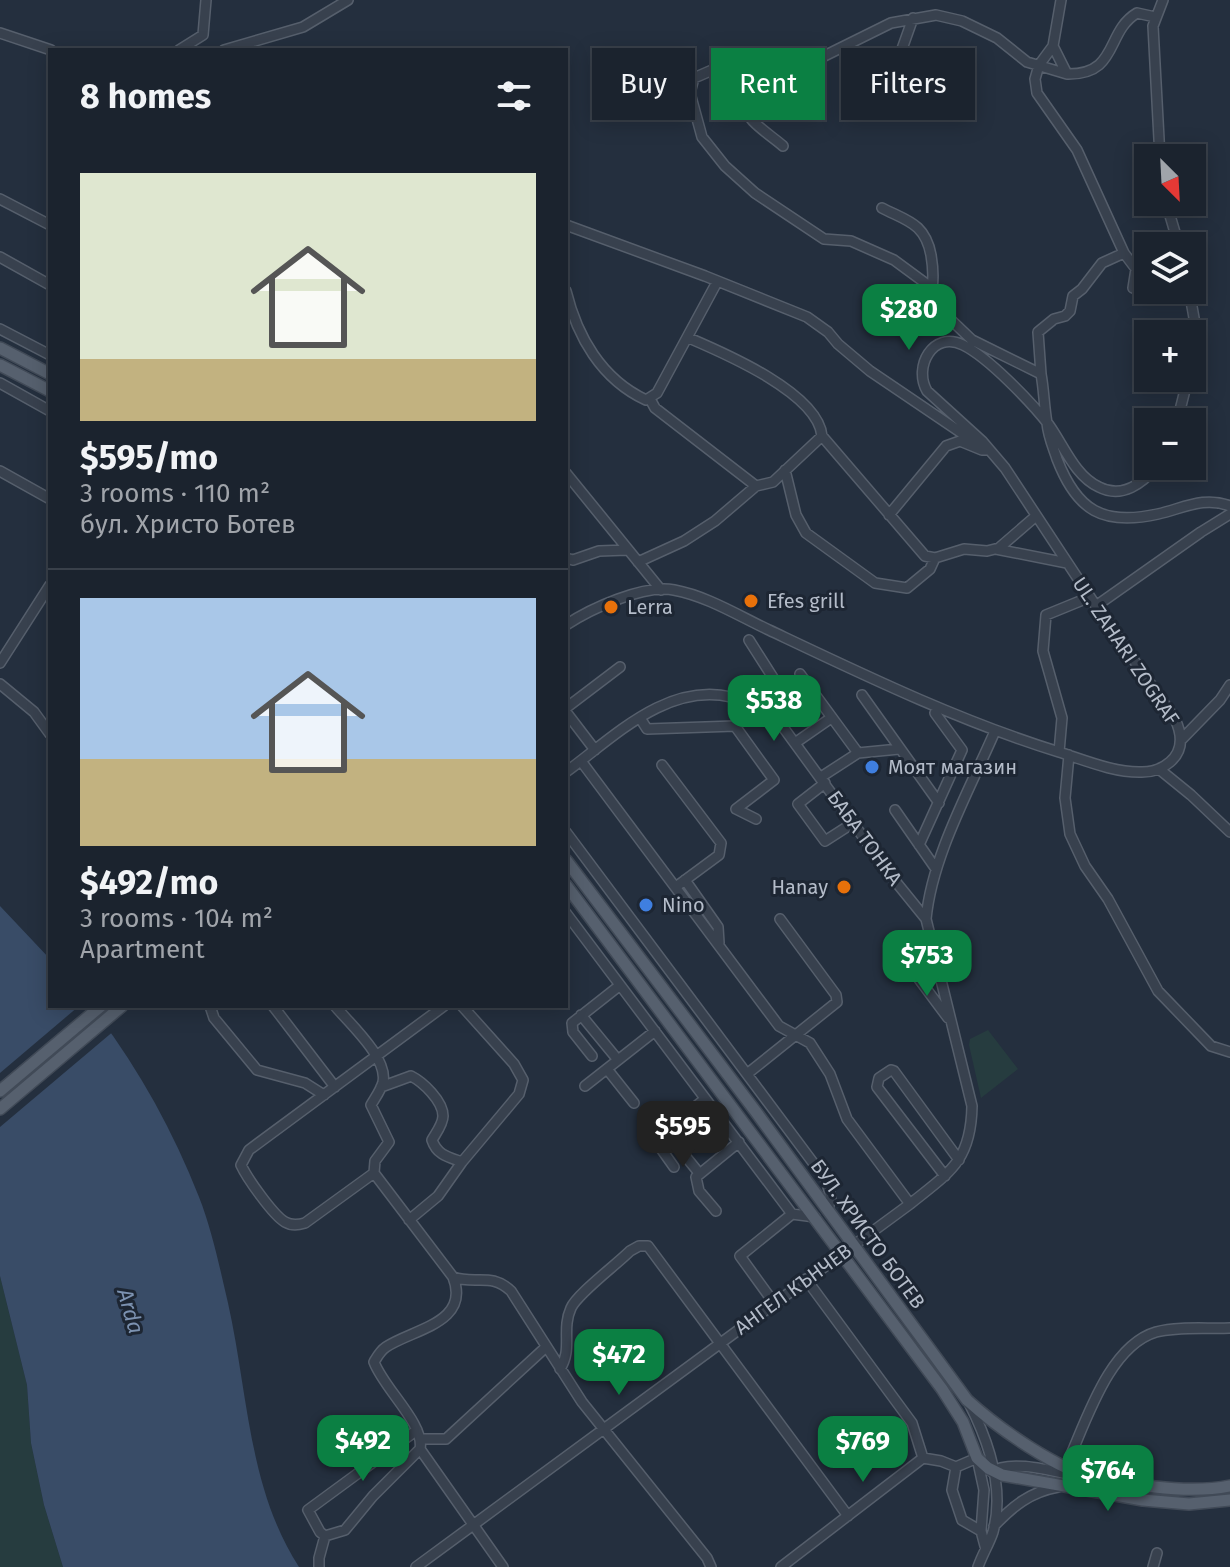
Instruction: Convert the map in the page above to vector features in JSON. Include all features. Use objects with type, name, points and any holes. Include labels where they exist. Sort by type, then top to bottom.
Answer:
[{"type":"main road","points":[[0,348],[48,373]]},
{"type":"main road","points":[[0,365],[48,390]]},
{"type":"main road","name":"БУЛ. ХРИСТО БОТЕВ","points":[[568,863],[967,1400],[1013,1436],[1066,1466],[1099,1480],[1179,1489],[1230,1486]]},
{"type":"main road","name":"БУЛ. ХРИСТО БОТЕВ","points":[[568,888],[942,1389],[963,1422],[977,1458]]},
{"type":"main road","points":[[0,1091],[99,1008]]},
{"type":"main road","points":[[0,1109],[120,1008]]},
{"type":"main road","points":[[977,1458],[994,1471],[1060,1486],[1168,1502],[1230,1500]]},
{"type":"street","points":[[182,48],[203,35],[206,0]]},
{"type":"street","points":[[231,48],[303,27],[348,0]]},
{"type":"street","points":[[1061,0],[1053,46],[1039,65],[1035,79],[1037,93],[1077,150],[1124,253],[1134,266]]},
{"type":"street","points":[[1159,144],[1153,56],[1155,17],[1163,0]]},
{"type":"street","points":[[825,56],[891,23],[936,15],[962,21],[997,38],[1027,62],[1067,74],[1089,72],[1106,58],[1130,18],[1137,13],[1155,17]]},
{"type":"street","points":[[902,48],[913,18]]},
{"type":"street","points":[[0,33],[48,49]]},
{"type":"street","points":[[1053,46],[1067,74]]},
{"type":"street","points":[[711,70],[694,78],[690,93],[702,137],[725,166],[755,193],[824,239],[851,241],[894,260],[932,288],[949,318],[972,340],[1041,374]]},
{"type":"street","points":[[753,120],[783,146]]},
{"type":"street","points":[[0,199],[48,224]]},
{"type":"street","points":[[882,208],[924,232],[934,272],[932,288]]},
{"type":"street","points":[[568,226],[818,324],[870,371],[969,438],[982,441]]},
{"type":"street","points":[[1124,253],[1102,263],[1073,296],[1070,311],[1038,332],[1046,422],[1068,486],[1098,513],[1130,519],[1206,501],[1215,500],[1230,506]]},
{"type":"street","points":[[0,257],[48,284]]},
{"type":"street","points":[[568,297],[583,342],[606,371],[643,398],[650,399],[657,393],[689,338],[717,282]]},
{"type":"street","points":[[1133,288],[1134,282]]},
{"type":"street","points":[[0,329],[48,354]]},
{"type":"street","points":[[689,338],[764,374],[813,413],[822,436],[919,551],[935,558],[964,549],[996,549],[1067,563]]},
{"type":"street","name":"UL. ZAHARI ZOGRAF","points":[[1145,480],[1135,487],[1116,491],[1103,489],[1081,474],[1046,422],[961,343],[938,345],[922,363],[922,383],[938,404],[989,450],[1175,719],[1182,739],[1174,758],[1159,769]]},
{"type":"street","points":[[0,383],[48,410]]},
{"type":"street","points":[[650,399],[655,408],[756,486]]},
{"type":"street","points":[[638,562],[684,541],[715,521],[756,486],[773,482],[822,436]]},
{"type":"street","points":[[889,515],[946,446],[960,441],[989,450]]},
{"type":"street","points":[[785,470],[799,524],[806,533],[875,583],[907,588],[930,569],[935,558]]},
{"type":"street","points":[[0,471],[48,498]]},
{"type":"street","points":[[568,476],[661,590]]},
{"type":"street","points":[[1230,514],[1093,602],[1046,615],[1043,651],[1062,718],[1065,798],[1070,834],[1085,866],[1108,899],[1158,991],[1211,1046],[1230,1052]]},
{"type":"street","points":[[996,549],[1036,516]]},
{"type":"street","points":[[568,559],[573,560],[599,551],[627,550]]},
{"type":"street","points":[[0,663],[48,588]]},
{"type":"street","points":[[568,624],[600,607],[672,589],[735,613],[843,665],[995,731],[1129,771],[1159,769],[1230,832]]},
{"type":"street","points":[[749,640],[777,684],[769,712]]},
{"type":"street","points":[[568,708],[620,667]]},
{"type":"street","points":[[800,674],[858,753]]},
{"type":"street","points":[[0,684],[25,702],[48,731]]},
{"type":"street","points":[[1182,739],[1220,700],[1230,685]]},
{"type":"street","name":"БАБА ТОНКА","points":[[568,771],[640,718],[669,701],[696,694],[738,698],[761,706],[795,743],[926,919]]},
{"type":"street","points":[[862,695],[939,803]]},
{"type":"street","points":[[568,713],[595,750]]},
{"type":"street","points":[[919,845],[962,750],[935,713]]},
{"type":"street","points":[[640,718],[647,729],[735,726],[774,780],[736,809],[756,819]]},
{"type":"street","points":[[795,743],[831,718]]},
{"type":"street","name":"АНГЕЛ КЪНЧЕВ","points":[[416,1567],[910,1204],[945,1176],[959,1160],[972,1131],[972,1106],[926,919],[936,869],[995,731]]},
{"type":"street","points":[[853,823],[825,841],[798,804],[858,753],[899,749]]},
{"type":"street","points":[[581,761],[681,883],[719,943],[779,1026],[810,1043],[830,1074],[847,1119],[910,1204]]},
{"type":"street","points":[[662,765],[721,843],[719,855],[681,883]]},
{"type":"street","points":[[895,810],[936,869]]},
{"type":"street","points":[[568,835],[826,1180],[831,1197],[828,1209]]},
{"type":"street","points":[[568,916],[792,1214],[815,1217]]},
{"type":"street","points":[[747,1074],[833,1007],[837,998],[780,919]]},
{"type":"street","points":[[907,963],[949,1020]]},
{"type":"street","points":[[592,1056],[571,1028],[572,1023],[619,986]]},
{"type":"street","points":[[211,1008],[214,1018],[257,1070],[305,1083],[324,1095]]},
{"type":"street","points":[[275,1008],[335,1087]]},
{"type":"street","points":[[337,1008],[377,1056],[383,1069],[381,1087],[371,1105],[389,1142],[375,1161],[374,1173],[453,1277],[458,1290],[456,1305],[446,1315],[382,1349],[374,1362],[380,1378],[402,1404],[420,1440],[503,1567]]},
{"type":"street","points":[[374,1173],[305,1223],[295,1225],[284,1222],[247,1178],[241,1165],[249,1150],[441,1008]]},
{"type":"street","points":[[409,1220],[438,1196],[519,1094],[523,1080],[514,1064],[464,1008]]},
{"type":"street","points":[[581,1015],[618,1060]]},
{"type":"street","points":[[585,1086],[655,1031]]},
{"type":"street","points":[[607,1069],[634,1103]]},
{"type":"street","points":[[945,1176],[877,1087],[879,1078],[894,1071],[959,1160]]},
{"type":"street","points":[[381,1087],[411,1076],[420,1081],[443,1113],[443,1120],[432,1140],[434,1147],[440,1154],[462,1162]]},
{"type":"street","points":[[674,1167],[656,1141],[705,1099]]},
{"type":"street","points":[[665,1131],[699,1173]]},
{"type":"street","points":[[716,1211],[697,1186],[696,1177],[739,1142]]},
{"type":"street","points":[[774,1303],[740,1256],[792,1214]]},
{"type":"street","points":[[560,1369],[568,1356],[567,1320],[572,1305],[630,1251],[639,1246],[648,1246],[848,1516]]},
{"type":"street","points":[[453,1277],[467,1282],[491,1278],[511,1291],[582,1402],[711,1567]]},
{"type":"street","points":[[806,1279],[912,1423],[923,1458]]},
{"type":"street","points":[[1066,1466],[1105,1381],[1117,1360],[1132,1345],[1160,1331],[1230,1328]]},
{"type":"street","points":[[325,1536],[308,1510],[420,1440],[446,1439],[546,1347]]},
{"type":"street","points":[[967,1400],[986,1440],[994,1471],[994,1526],[978,1567]]},
{"type":"street","points":[[325,1536],[345,1530],[420,1440]]},
{"type":"street","points":[[781,1567],[923,1458],[956,1467],[977,1458],[982,1478],[981,1531],[985,1546]]},
{"type":"street","points":[[982,1478],[1004,1466],[1016,1466],[1099,1480]]},
{"type":"street","points":[[956,1467],[952,1490],[955,1504],[962,1520],[981,1531]]},
{"type":"street","points":[[994,1526],[1029,1496],[1060,1486]]},
{"type":"street","points":[[319,1567],[325,1536]]},
{"type":"street","points":[[1153,1567],[1157,1553]]},
{"type":"green space","points":[[988,1030],[1018,1069],[981,1098],[969,1045],[970,1039]]},
{"type":"green space","points":[[0,1276],[27,1385],[31,1443],[44,1505],[63,1567],[0,1567]]},
{"type":"water","name":"Arda","points":[[0,906],[48,957],[48,1008],[92,1008],[138,1074],[188,1171],[204,1210],[219,1263],[259,1472],[282,1537],[299,1567],[63,1567],[44,1505],[31,1443],[27,1385],[0,1276]]},
{"type":"pier","points":[[77,1008],[98,1008],[115,1030],[0,1127],[0,1073]]},
{"type":"place","name":"Efes grill","points":[[751,601]]},
{"type":"place","name":"Lerra","points":[[611,607]]},
{"type":"place","name":"Моят магазин","points":[[872,767]]},
{"type":"place","name":"Hanay","points":[[844,887]]},
{"type":"place","name":"Nino","points":[[646,905]]}]
